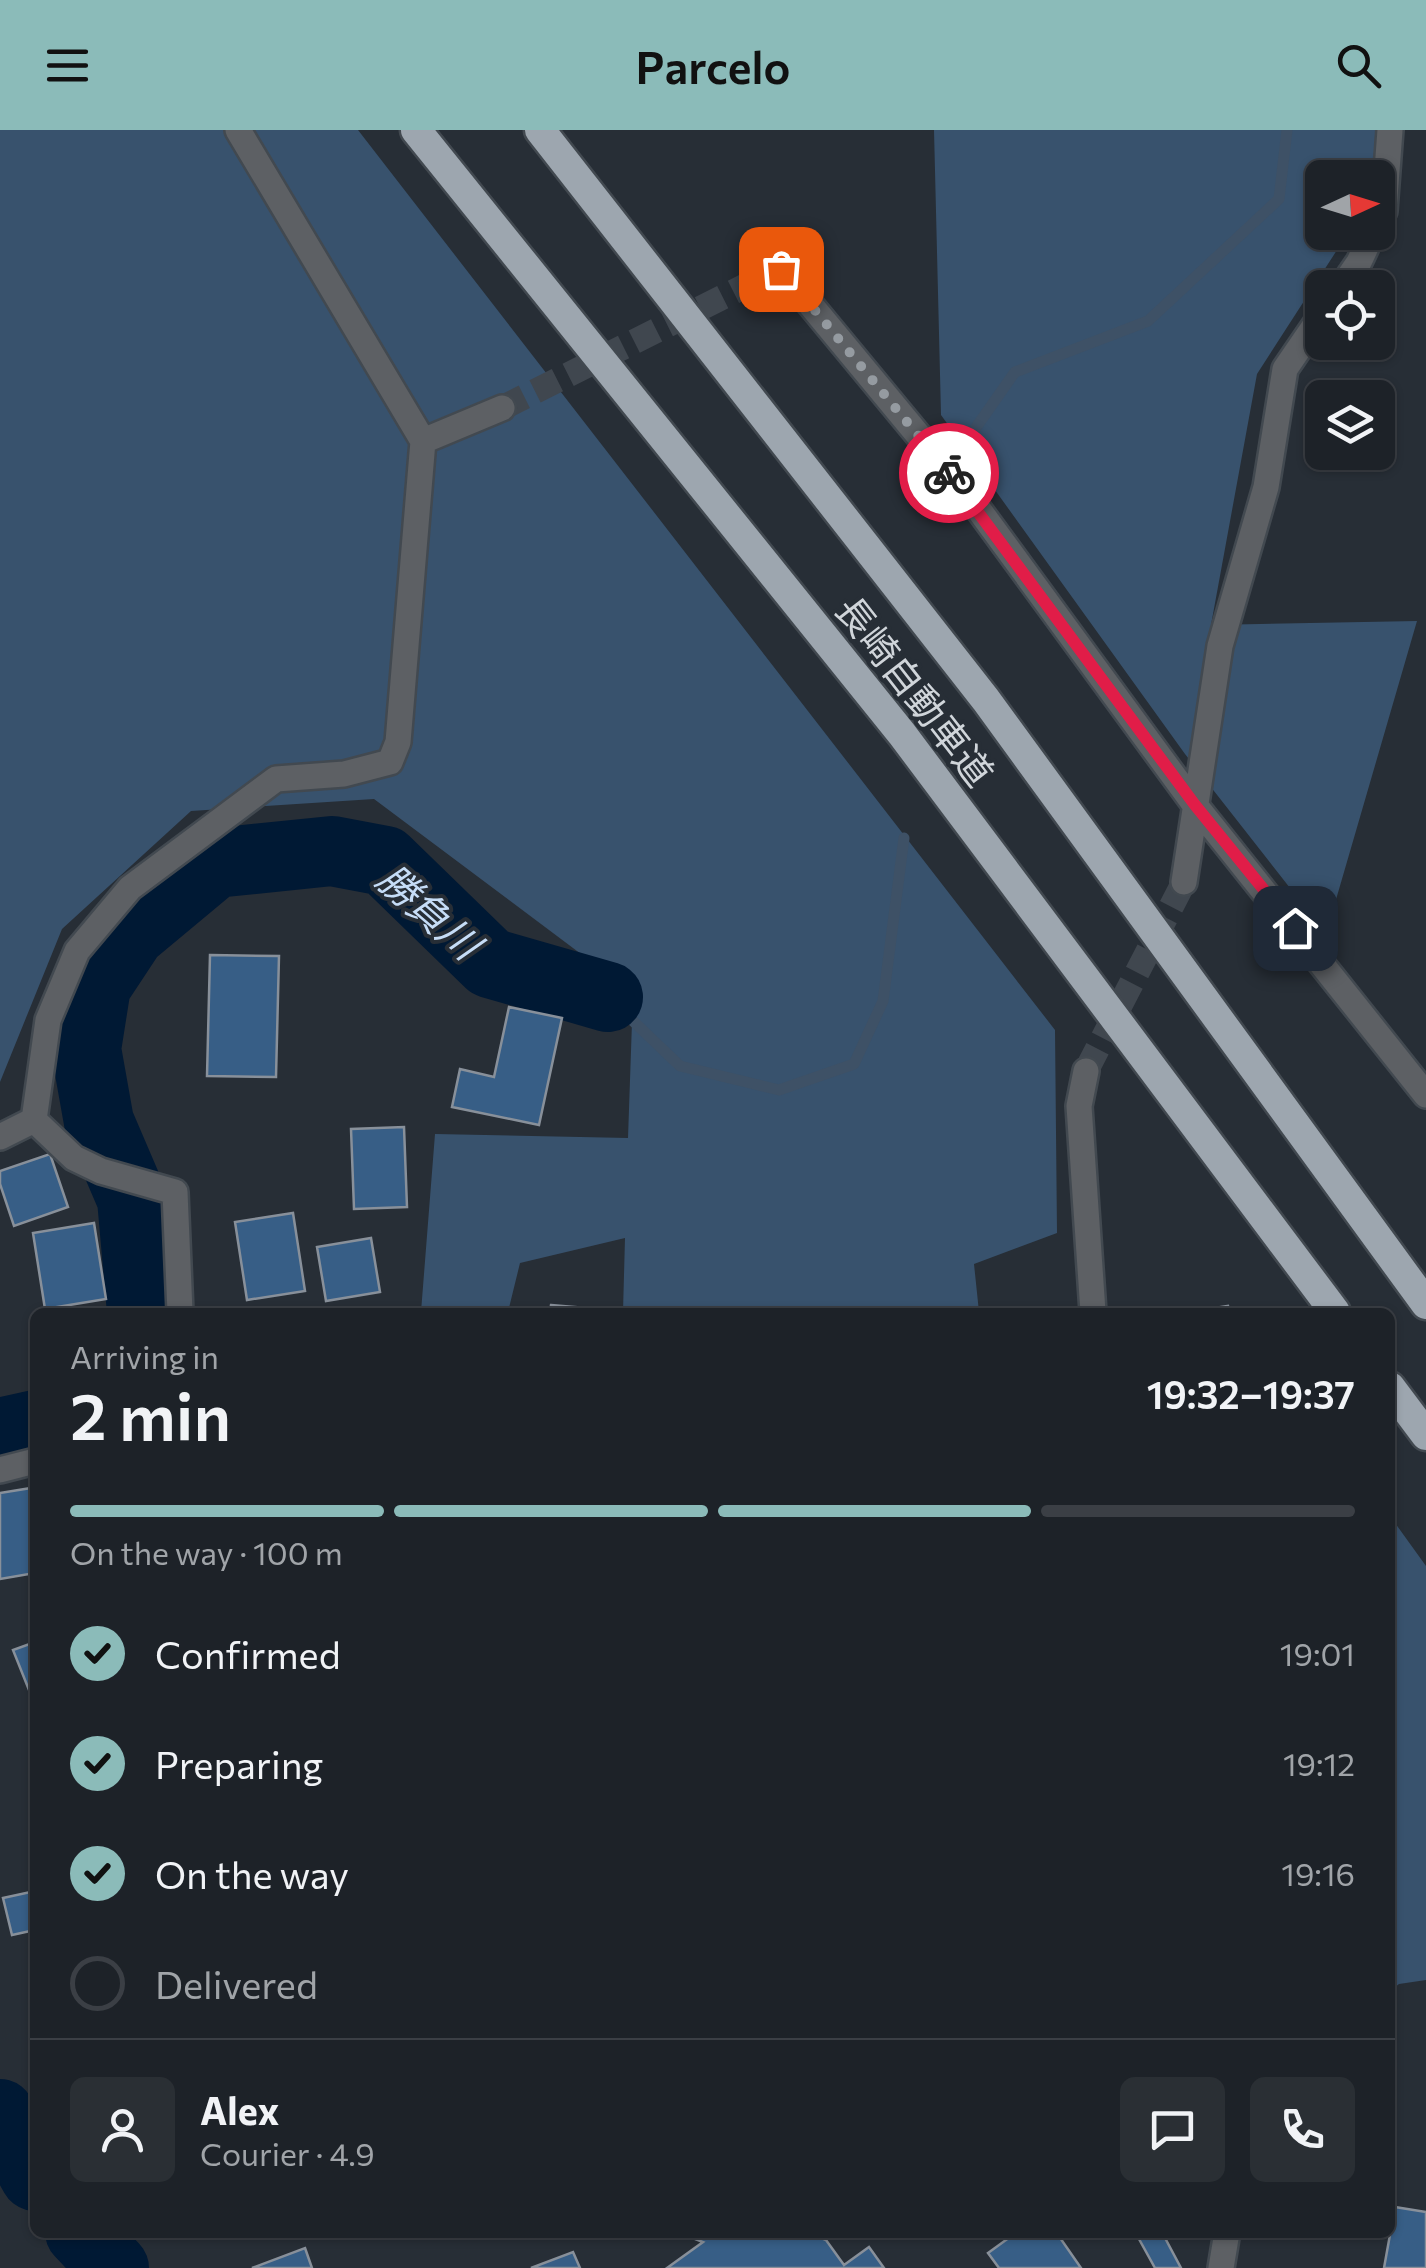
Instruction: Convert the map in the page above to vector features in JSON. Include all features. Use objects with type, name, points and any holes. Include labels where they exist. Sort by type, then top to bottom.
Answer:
[{"type":"highway","name":"長崎自動車道","points":[[416,130],[902,734],[1331,1308]]},
{"type":"highway","name":"長崎自動車道","points":[[540,130],[986,700],[1426,1304]]},
{"type":"highway","points":[[1395,1394],[1426,1435]]},
{"type":"street","points":[[34,1120],[48,1020],[77,951],[130,888],[276,779],[344,774],[390,762],[398,742],[422,441],[238,130]]},
{"type":"street","points":[[1388,160],[1390,130]]},
{"type":"street","points":[[753,282],[781,269],[970,500],[1195,805],[1426,1095]]},
{"type":"street","points":[[1184,882],[1220,646],[1266,486],[1285,368],[1305,339]]},
{"type":"street","points":[[422,441],[502,408]]},
{"type":"street","points":[[1086,1071],[1079,1106],[1093,1308]]},
{"type":"street","points":[[0,1137],[34,1120]]},
{"type":"street","points":[[34,1120],[74,1158],[101,1171],[176,1192],[180,1308]]},
{"type":"street","points":[[0,1470],[30,1462]]},
{"type":"street","points":[[1221,2268],[1226,2238]]},
{"type":"shaded area","points":[[0,130],[358,130],[1055,1030],[1057,1233],[974,1264],[979,1308],[623,1308],[625,1238],[520,1263],[509,1308],[421,1308],[435,1134],[628,1138],[633,993],[374,799],[191,811],[62,929],[0,1082]]},
{"type":"shaded area","points":[[934,130],[1384,130],[1380,160],[1305,160],[1305,250],[1337,250],[1324,270],[1305,270],[1305,300],[1257,374],[1211,625],[1417,621],[1326,934],[1185,754],[941,415]]},
{"type":"shaded area","points":[[1395,1523],[1426,1566],[1426,1980],[1395,1987]]},
{"type":"building","points":[[210,955],[279,956],[276,1077],[207,1076]]},
{"type":"building","points":[[509,1007],[562,1018],[539,1125],[452,1107],[460,1069],[494,1077]]},
{"type":"building","points":[[404,1127],[407,1207],[354,1209],[351,1129]]},
{"type":"building","points":[[50,1154],[68,1207],[14,1226],[0,1184],[0,1171]]},
{"type":"building","points":[[293,1213],[305,1291],[247,1300],[235,1222]]},
{"type":"building","points":[[94,1223],[106,1299],[45,1308],[33,1233]]},
{"type":"building","points":[[371,1238],[380,1292],[326,1301],[317,1247]]},
{"type":"building","points":[[30,1488],[30,1574],[0,1579],[0,1493]]},
{"type":"building","points":[[30,1644],[30,1692],[13,1650]]},
{"type":"building","points":[[30,1892],[30,1931],[12,1935],[3,1898]]},
{"type":"building","points":[[1395,2207],[1426,2212],[1426,2268],[1384,2268],[1389,2238],[1395,2238]]},
{"type":"building","points":[[693,2238],[821,2238],[844,2265],[869,2247],[884,2268],[667,2268],[703,2242]]},
{"type":"building","points":[[1009,2238],[1060,2238],[1081,2268],[999,2268],[988,2253]]},
{"type":"building","points":[[1165,2238],[1181,2268],[1155,2268],[1139,2239]]},
{"type":"building","points":[[305,2248],[312,2268],[252,2268]]},
{"type":"building","points":[[573,2252],[580,2268],[531,2268]]},
{"type":"waterway","points":[[963,446],[1015,372],[1148,321],[1279,199],[1287,130]]},
{"type":"waterway","points":[[608,997],[680,1066],[779,1090],[854,1064],[883,1001],[904,838]]},
{"type":"waterway","name":"勝負川","points":[[142,1308],[132,1199],[99,1122],[86,1049],[96,986],[131,933],[215,863],[332,851],[385,861],[490,963],[608,997]]},
{"type":"waterway","name":"勝負川","points":[[0,1433],[30,1426]]},
{"type":"waterway","name":"勝負川","points":[[0,2114],[30,2167]]},
{"type":"waterway","name":"勝負川","points":[[86,2238],[114,2268]]},
{"type":"tunnel","points":[[502,408],[753,282]]},
{"type":"tunnel","points":[[1086,1071],[1184,882]]},
{"type":"way so far","points":[[781,269],[949,473]]},
{"type":"route","points":[[949,473],[1195,805],[1295,928]]}]
